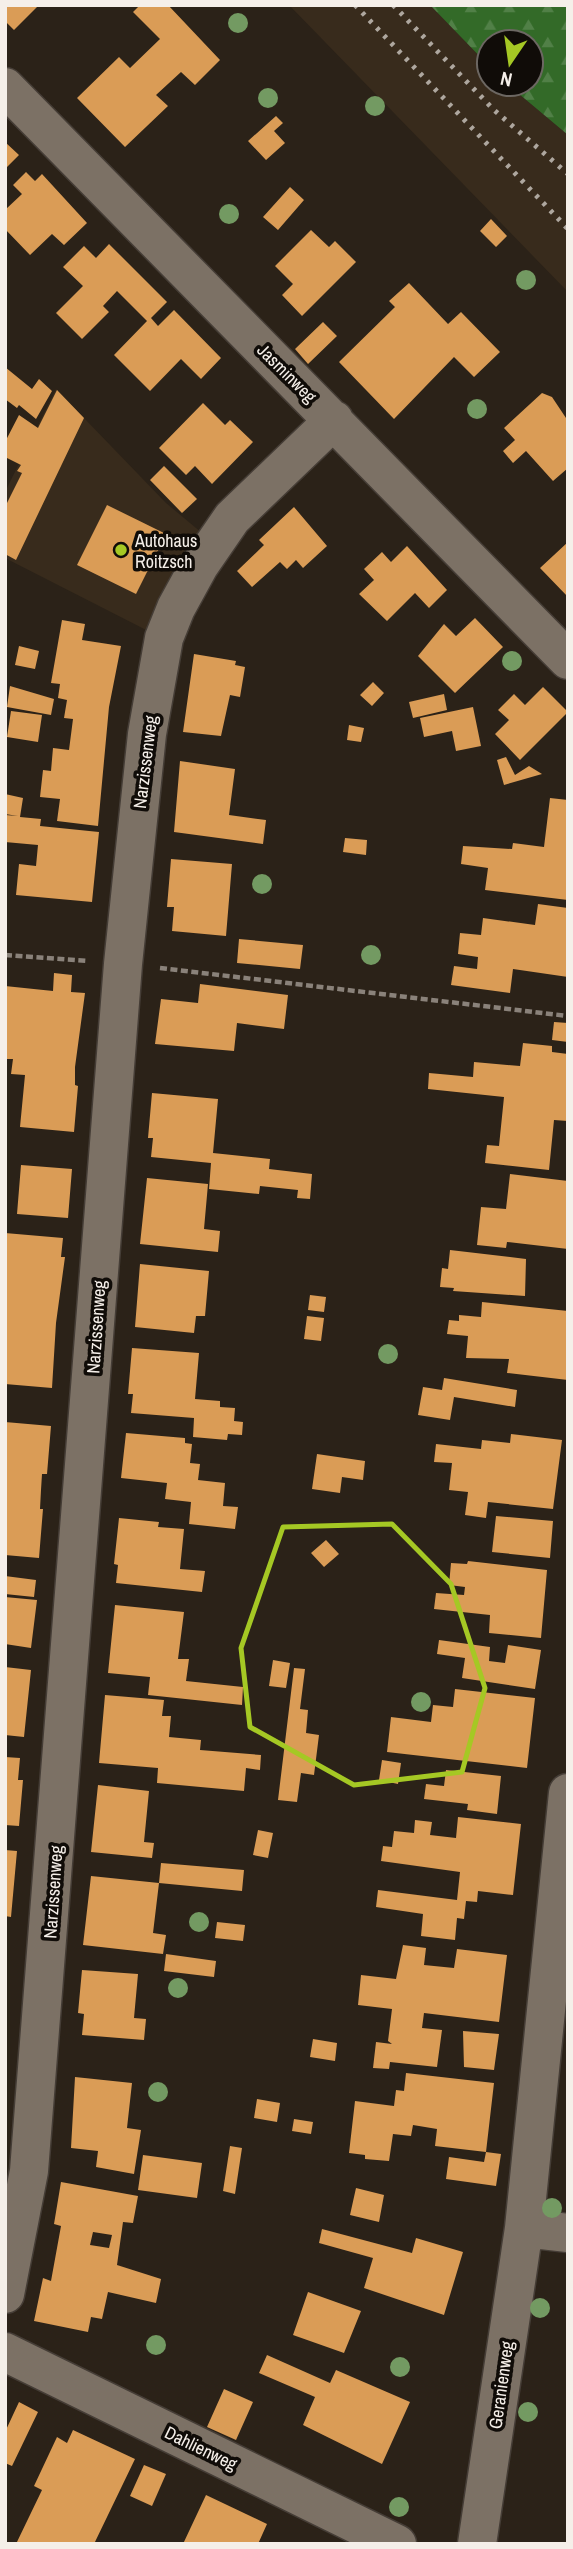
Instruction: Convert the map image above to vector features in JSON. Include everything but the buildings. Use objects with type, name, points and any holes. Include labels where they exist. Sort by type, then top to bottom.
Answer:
[{"type":"street","name":"Jasminweg","points":[[5,86],[568,660]]},
{"type":"street","name":"Narzissenweg","points":[[5,2294],[29,2171],[123,964],[147,734],[164,638],[200,566],[232,518],[334,421]]},
{"type":"street","name":"Geranienweg","points":[[485,2543],[561,1918],[568,1793]]},
{"type":"street","points":[[524,2228],[568,2232]]},
{"type":"street","name":"Dahlienweg","points":[[5,2352],[397,2544]]},
{"type":"path","points":[[5,955],[123,964],[568,1016]]},
{"type":"highlighted area","points":[[392,1524],[451,1584],[485,1688],[462,1772],[354,1785],[250,1727],[241,1648],[283,1527]]},
{"type":"shaded area","points":[[289,5],[430,5],[475,52],[475,98],[524,98],[568,135],[568,292]]},
{"type":"shaded area","points":[[56,389],[166,503],[202,533],[156,635],[5,558],[5,492]]},
{"type":"green space","points":[[430,5],[568,5],[568,135],[524,98],[545,98],[545,28],[475,28],[475,52]]},
{"type":"railway","points":[[355,5],[568,229]]},
{"type":"railway","points":[[393,5],[494,110],[568,174]]},
{"type":"place","name":"Autohaus Roitzsch","points":[[121,550]]}]
